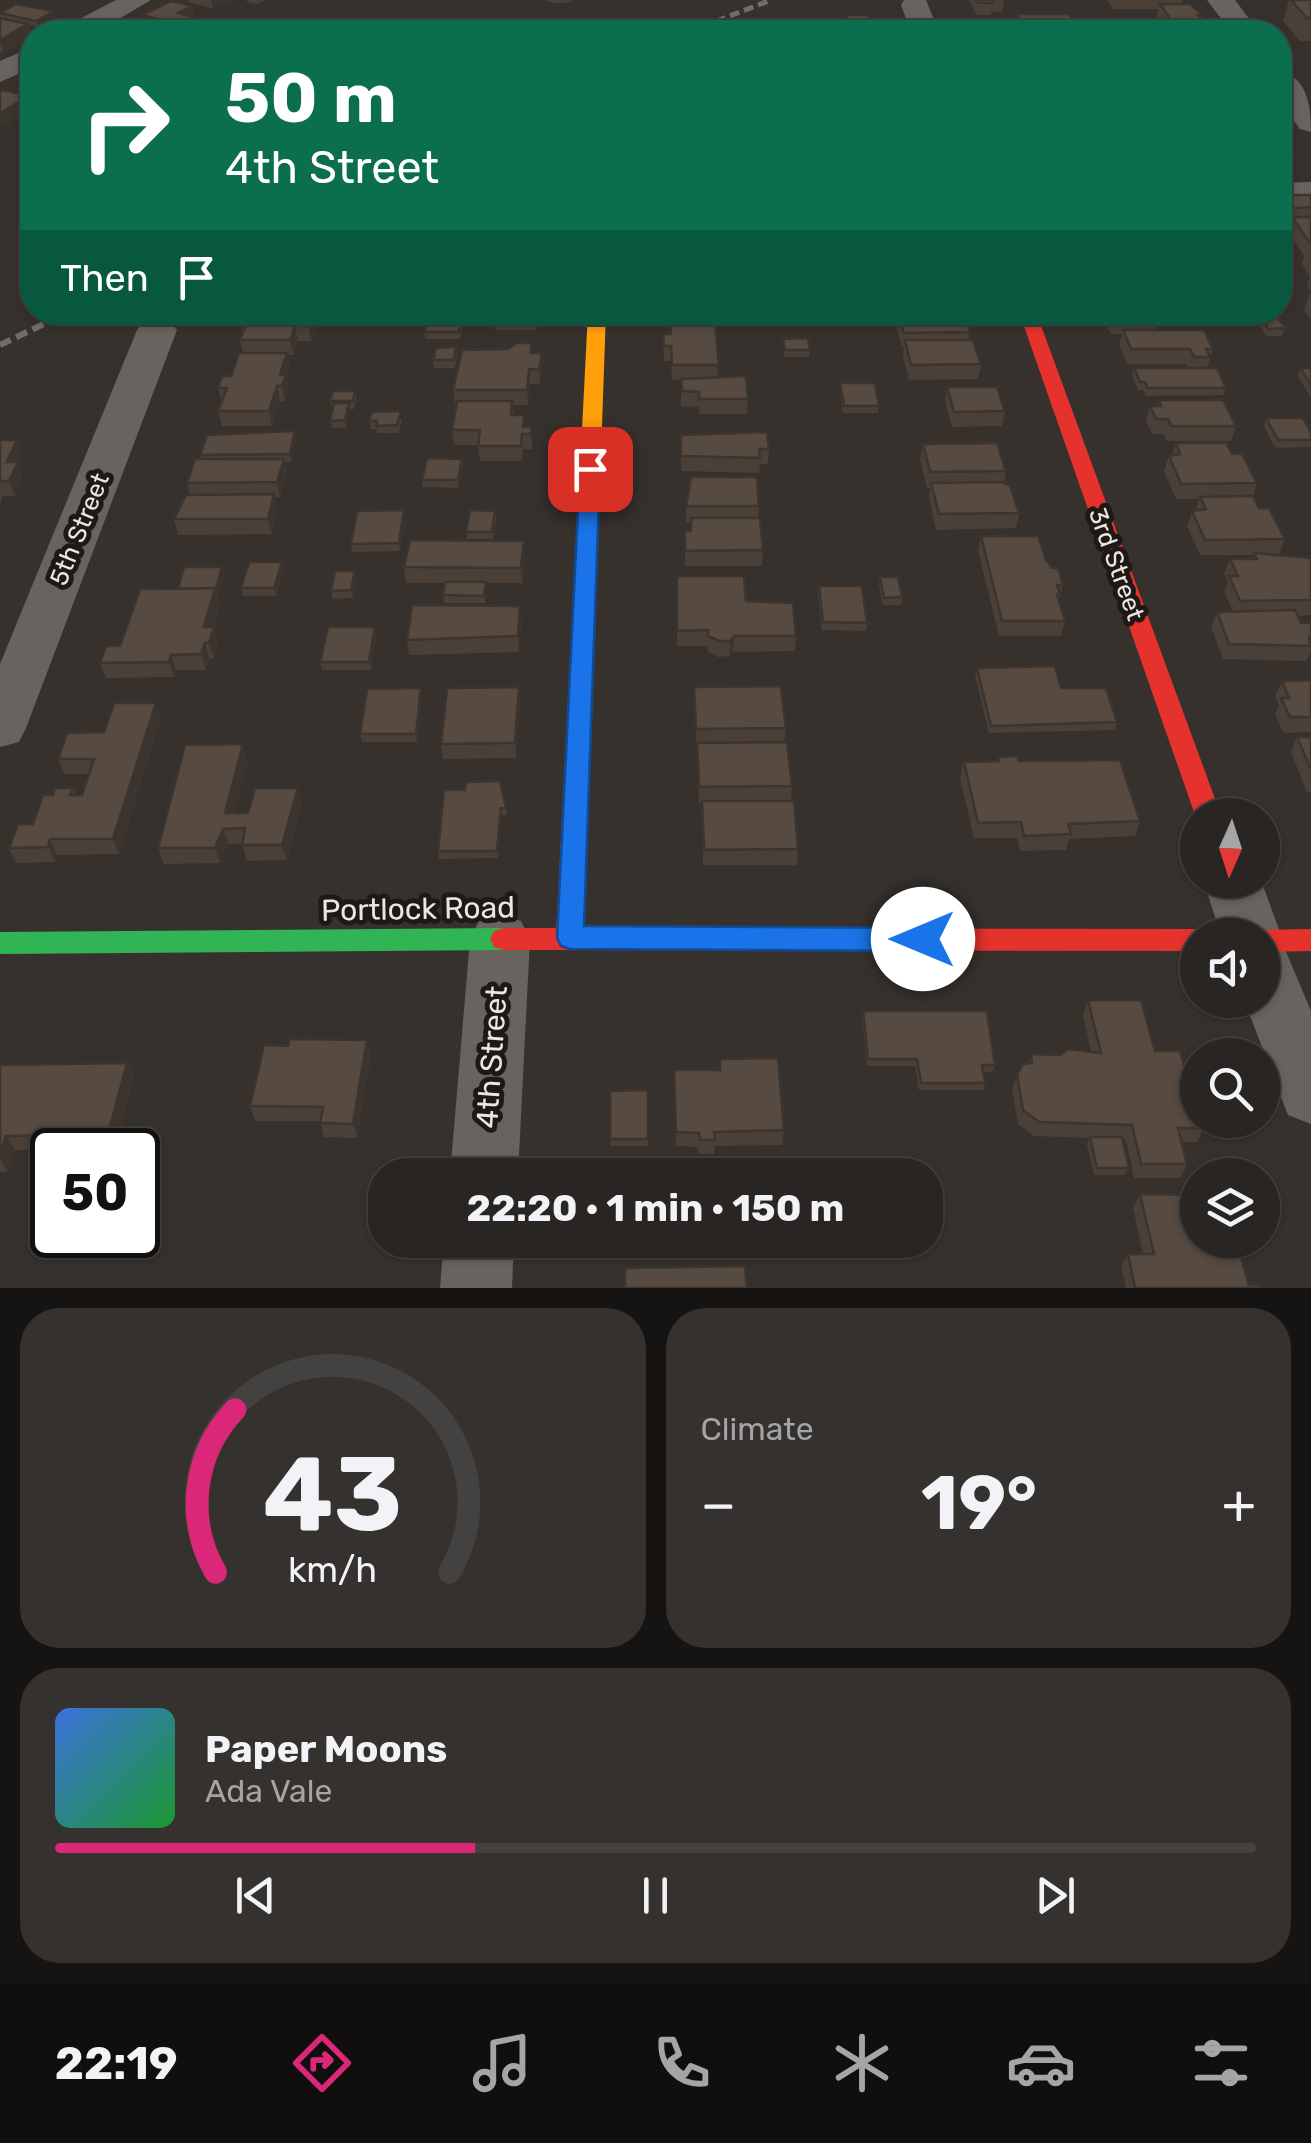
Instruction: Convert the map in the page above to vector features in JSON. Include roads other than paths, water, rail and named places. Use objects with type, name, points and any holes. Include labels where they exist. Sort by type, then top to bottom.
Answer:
[{"type":"street","points":[[99,20],[137,0]]},
{"type":"street","points":[[1292,96],[1311,122]]},
{"type":"street","points":[[570,938],[595,325]]},
{"type":"street","name":"3rd Street","points":[[1032,325],[1202,798]]},
{"type":"street","name":"5th Street","points":[[0,728],[157,330]]},
{"type":"street","name":"Portlock Road","points":[[0,943],[570,938],[1180,940]]},
{"type":"street","name":"4th Street","points":[[485,1158],[500,939]]},
{"type":"street","points":[[1280,940],[1311,940]]},
{"type":"street","points":[[1280,1012],[1311,1094]]},
{"type":"street","points":[[476,1288],[478,1258]]},
{"type":"railway","points":[[719,20],[771,0]]},
{"type":"railway","points":[[0,345],[42,325]]}]
